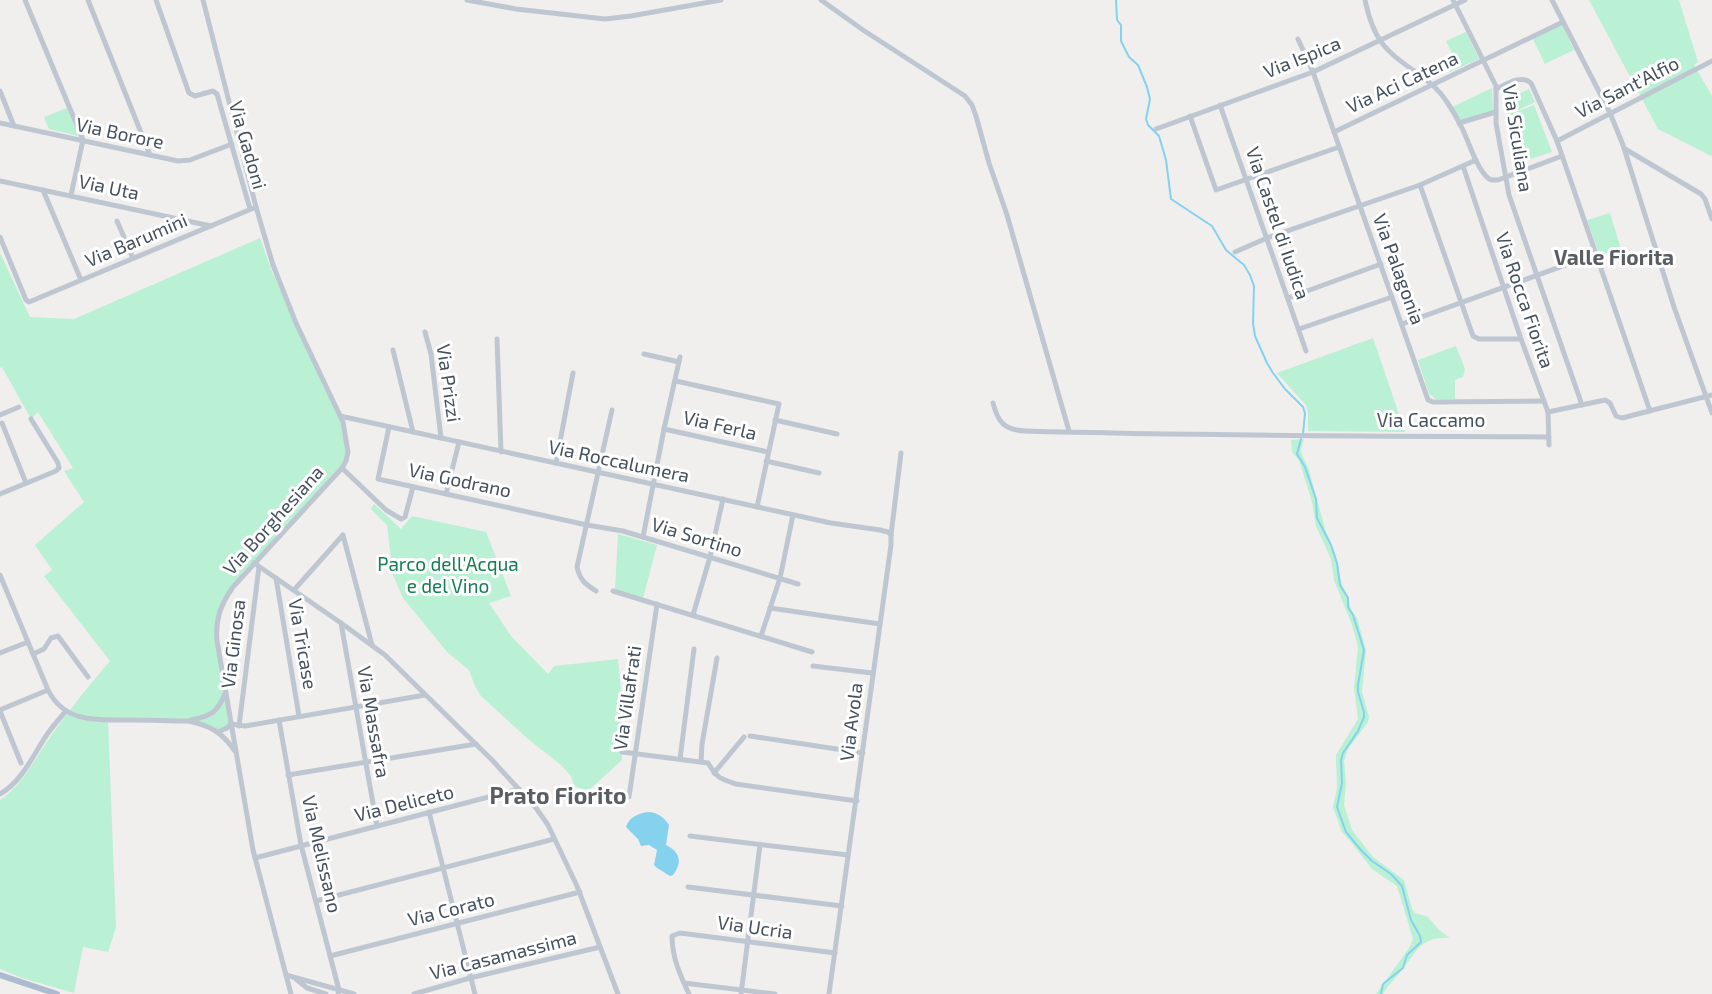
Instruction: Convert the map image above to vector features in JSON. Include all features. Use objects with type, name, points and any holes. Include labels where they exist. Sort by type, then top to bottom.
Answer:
[{"type":"main road","points":[[0,975],[57,994]]},
{"type":"street","points":[[25,0],[83,141],[71,195]]},
{"type":"street","points":[[88,0],[150,155]]},
{"type":"street","name":"Via Gadoni","points":[[156,0],[188,92],[193,96],[211,91],[217,93],[253,208]]},
{"type":"street","name":"Via Borghesiana","points":[[203,0],[253,208],[281,288],[340,416],[348,449],[342,468],[225,598],[217,618],[217,639],[255,858],[291,994]]},
{"type":"street","points":[[467,0],[522,10],[608,19],[721,0]]},
{"type":"street","points":[[821,0],[965,96],[972,105],[1007,215],[1069,432]]},
{"type":"street","points":[[1365,0],[1374,31],[1380,41],[1395,57],[1433,84],[1446,100],[1476,160],[1489,179],[1496,181],[1562,156]]},
{"type":"street","name":"Via Ispica","points":[[1156,129],[1313,72],[1455,2],[1465,0]]},
{"type":"street","points":[[1552,0],[1610,113],[1625,149],[1670,294],[1709,396],[1712,413]]},
{"type":"street","name":"Via Siculiana","points":[[1455,2],[1495,83],[1496,123],[1509,195],[1582,404]]},
{"type":"street","name":"Via Aci Catena","points":[[1334,132],[1563,22]]},
{"type":"street","name":"Via Palagonia","points":[[1298,39],[1313,72],[1430,401],[1544,401]]},
{"type":"street","name":"Via Sant'Alfio","points":[[1557,141],[1712,61]]},
{"type":"street","points":[[1496,89],[1520,79],[1529,81],[1557,141],[1650,411]]},
{"type":"street","points":[[0,91],[14,126]]},
{"type":"street","name":"Via Castel di Iudica","points":[[1220,106],[1306,351]]},
{"type":"street","points":[[1459,123],[1496,112]]},
{"type":"street","points":[[1190,116],[1216,190],[1339,147]]},
{"type":"street","name":"Via Borore","points":[[0,123],[186,161],[232,144]]},
{"type":"street","points":[[1625,149],[1701,194],[1712,219]]},
{"type":"street","points":[[1236,252],[1267,238],[1420,185],[1476,160]]},
{"type":"street","name":"Via Rocca Fiorita","points":[[1463,166],[1548,412],[1549,445]]},
{"type":"street","name":"Via Uta","points":[[0,181],[211,226]]},
{"type":"street","points":[[1420,185],[1472,335],[1475,338],[1521,339]]},
{"type":"street","points":[[43,190],[81,279]]},
{"type":"street","name":"Via Barumini","points":[[0,237],[28,302],[253,208]]},
{"type":"street","points":[[117,221],[133,258]]},
{"type":"street","points":[[1402,324],[1596,254]]},
{"type":"street","points":[[1288,298],[1381,264]]},
{"type":"street","points":[[1298,329],[1392,297]]},
{"type":"street","name":"Via Prizzi","points":[[425,332],[431,354],[441,438]]},
{"type":"street","points":[[497,339],[501,452]]},
{"type":"street","points":[[393,350],[413,432]]},
{"type":"street","points":[[643,537],[680,360],[644,354]]},
{"type":"street","points":[[556,463],[573,373]]},
{"type":"street","points":[[676,381],[779,404],[757,507]]},
{"type":"street","points":[[1548,412],[1606,400],[1620,418],[1709,396]]},
{"type":"street","name":"Via Caccamo","points":[[993,403],[1004,426],[1034,432],[1224,436],[1549,437]]},
{"type":"street","points":[[0,415],[19,407]]},
{"type":"street","points":[[596,591],[580,578],[577,567],[612,410]]},
{"type":"street","name":"Via Roccalumera","points":[[340,416],[831,523],[880,530],[891,535]]},
{"type":"street","points":[[0,494],[56,471],[59,467],[31,419]]},
{"type":"street","points":[[775,420],[837,434]]},
{"type":"street","points":[[2,423],[26,483]]},
{"type":"street","name":"Via Godrano","points":[[388,427],[377,479],[587,525]]},
{"type":"street","name":"Via Ferla","points":[[664,429],[768,452]]},
{"type":"street","points":[[446,494],[459,443]]},
{"type":"street","name":"Via Avola","points":[[830,994],[901,453]]},
{"type":"street","points":[[766,461],[819,473]]},
{"type":"street","points":[[342,468],[386,510],[401,519],[407,513],[413,487]]},
{"type":"street","points":[[693,615],[723,499]]},
{"type":"street","points":[[761,636],[780,578],[793,514]]},
{"type":"street","name":"Via Sortino","points":[[587,525],[643,537],[798,584]]},
{"type":"street","points":[[294,590],[343,535],[372,645]]},
{"type":"street","points":[[257,565],[372,645],[396,665],[519,789],[544,819],[580,892],[618,994]]},
{"type":"street","name":"Via Ginosa","points":[[239,726],[257,565]]},
{"type":"street","points":[[0,575],[48,690],[66,711],[95,720],[188,721],[207,725],[228,740],[236,752]]},
{"type":"street","name":"Via Tricase","points":[[276,578],[299,716]]},
{"type":"street","points":[[613,591],[812,652]]},
{"type":"street","points":[[0,596],[8,593]]},
{"type":"street","name":"Via Villafrati","points":[[629,797],[657,604]]},
{"type":"street","points":[[770,608],[880,624]]},
{"type":"street","name":"Via Massafra","points":[[341,623],[377,826]]},
{"type":"street","points":[[33,654],[45,648],[51,638],[58,636],[88,677]]},
{"type":"street","points":[[0,653],[28,642]]},
{"type":"street","points":[[680,759],[694,649]]},
{"type":"street","points":[[701,762],[717,658]]},
{"type":"street","points":[[813,666],[872,673]]},
{"type":"street","points":[[21,763],[0,711],[48,690]]},
{"type":"street","points":[[216,711],[226,692]]},
{"type":"street","points":[[218,732],[231,724],[239,726],[425,695]]},
{"type":"street","points":[[188,721],[221,710],[229,713]]},
{"type":"street","points":[[0,793],[20,776],[66,711]]},
{"type":"street","name":"Via Melissano","points":[[279,719],[301,845],[338,992]]},
{"type":"street","points":[[714,773],[747,736],[863,753]]},
{"type":"street","points":[[288,775],[476,744]]},
{"type":"street","points":[[622,752],[708,763],[721,780],[736,784],[856,800]]},
{"type":"street","name":"Via Deliceto","points":[[255,858],[519,789]]},
{"type":"street","points":[[429,813],[475,994]]},
{"type":"street","points":[[690,835],[848,855]]},
{"type":"street","points":[[316,901],[554,839]]},
{"type":"street","points":[[741,992],[760,845]]},
{"type":"street","points":[[688,887],[842,906]]},
{"type":"street","name":"Via Corato","points":[[330,956],[580,892]]},
{"type":"street","name":"Via Ucria","points":[[684,983],[676,964],[671,936],[680,933],[835,953]]},
{"type":"street","name":"Via Casamassima","points":[[414,994],[600,947]]},
{"type":"street","points":[[286,975],[338,992],[354,994]]},
{"type":"street","points":[[294,977],[307,988],[326,994]]},
{"type":"street","points":[[684,983],[775,994]]},
{"type":"street","points":[[684,983],[689,994]]},
{"type":"green space","points":[[1589,0],[1679,0],[1698,62],[1694,65],[1712,96],[1711,156],[1658,129]]},
{"type":"green space","points":[[1562,24],[1574,50],[1545,64],[1533,39]]},
{"type":"green space","points":[[1466,32],[1479,59],[1450,72],[1445,61],[1454,57],[1446,41]]},
{"type":"green space","points":[[1492,88],[1493,112],[1460,122],[1452,107]]},
{"type":"green space","points":[[1529,89],[1535,102],[1510,114],[1503,101]]},
{"type":"green space","points":[[1534,105],[1552,152],[1524,161],[1506,116]]},
{"type":"green space","points":[[67,108],[78,136],[49,129],[44,117]]},
{"type":"green space","points":[[1610,213],[1621,249],[1600,256],[1587,220]]},
{"type":"green space","points":[[260,238],[272,272],[341,418],[347,458],[225,598],[216,626],[231,724],[217,730],[188,721],[108,720],[116,927],[108,952],[83,947],[74,993],[0,969],[0,800],[23,778],[60,724],[110,661],[44,576],[52,570],[35,545],[84,502],[64,471],[73,468],[38,412],[31,419],[2,367],[0,368],[0,253],[30,317],[74,319]]},
{"type":"green space","points":[[1373,338],[1405,432],[1308,431],[1306,405],[1277,373]]},
{"type":"green space","points":[[1456,346],[1465,369],[1463,377],[1455,380],[1455,399],[1436,399],[1429,394],[1418,360]]},
{"type":"green space","points":[[1304,439],[1302,455],[1335,553],[1342,585],[1351,610],[1357,618],[1366,650],[1362,692],[1369,717],[1348,749],[1344,761],[1344,805],[1352,830],[1373,857],[1404,880],[1415,913],[1428,917],[1450,938],[1432,940],[1420,947],[1383,994],[1376,994],[1413,939],[1397,886],[1372,869],[1342,832],[1333,807],[1337,788],[1336,755],[1358,719],[1354,687],[1358,647],[1334,580],[1331,559],[1316,526],[1312,502],[1299,460],[1292,452],[1291,440]]},
{"type":"green space","name":"Parco dell'Acqua e del Vino","points":[[374,504],[401,529],[412,516],[486,532],[511,596],[489,603],[511,636],[548,674],[554,666],[618,659],[622,760],[588,791],[574,786],[571,776],[561,765],[481,696],[469,670],[448,653],[403,598],[393,575],[387,525],[371,509]]},
{"type":"green space","points":[[618,534],[657,545],[643,598],[615,590]]},
{"type":"water","points":[[649,812],[660,816],[669,825],[666,845],[677,854],[679,862],[673,875],[670,876],[654,865],[657,850],[649,845],[641,846],[626,827],[635,816]]},
{"type":"waterway","points":[[1116,0],[1121,41],[1129,57],[1138,65],[1147,87],[1150,99],[1146,119],[1159,136],[1166,160],[1171,199],[1212,226],[1226,250],[1244,265],[1250,275],[1254,286],[1255,336],[1273,373],[1303,407],[1303,434]]},
{"type":"waterway","points":[[1301,439],[1297,454],[1305,467],[1316,499],[1317,518],[1331,545],[1340,585],[1348,598],[1348,607],[1364,650],[1358,685],[1364,717],[1343,753],[1342,783],[1337,807],[1346,832],[1372,861],[1391,874],[1402,886],[1411,920],[1421,942],[1407,955],[1403,968],[1383,984],[1381,994]]},
{"type":"district","name":"Valle Fiorita","points":[[1614,258]]},
{"type":"district","name":"Prato Fiorito","points":[[558,796]]}]
